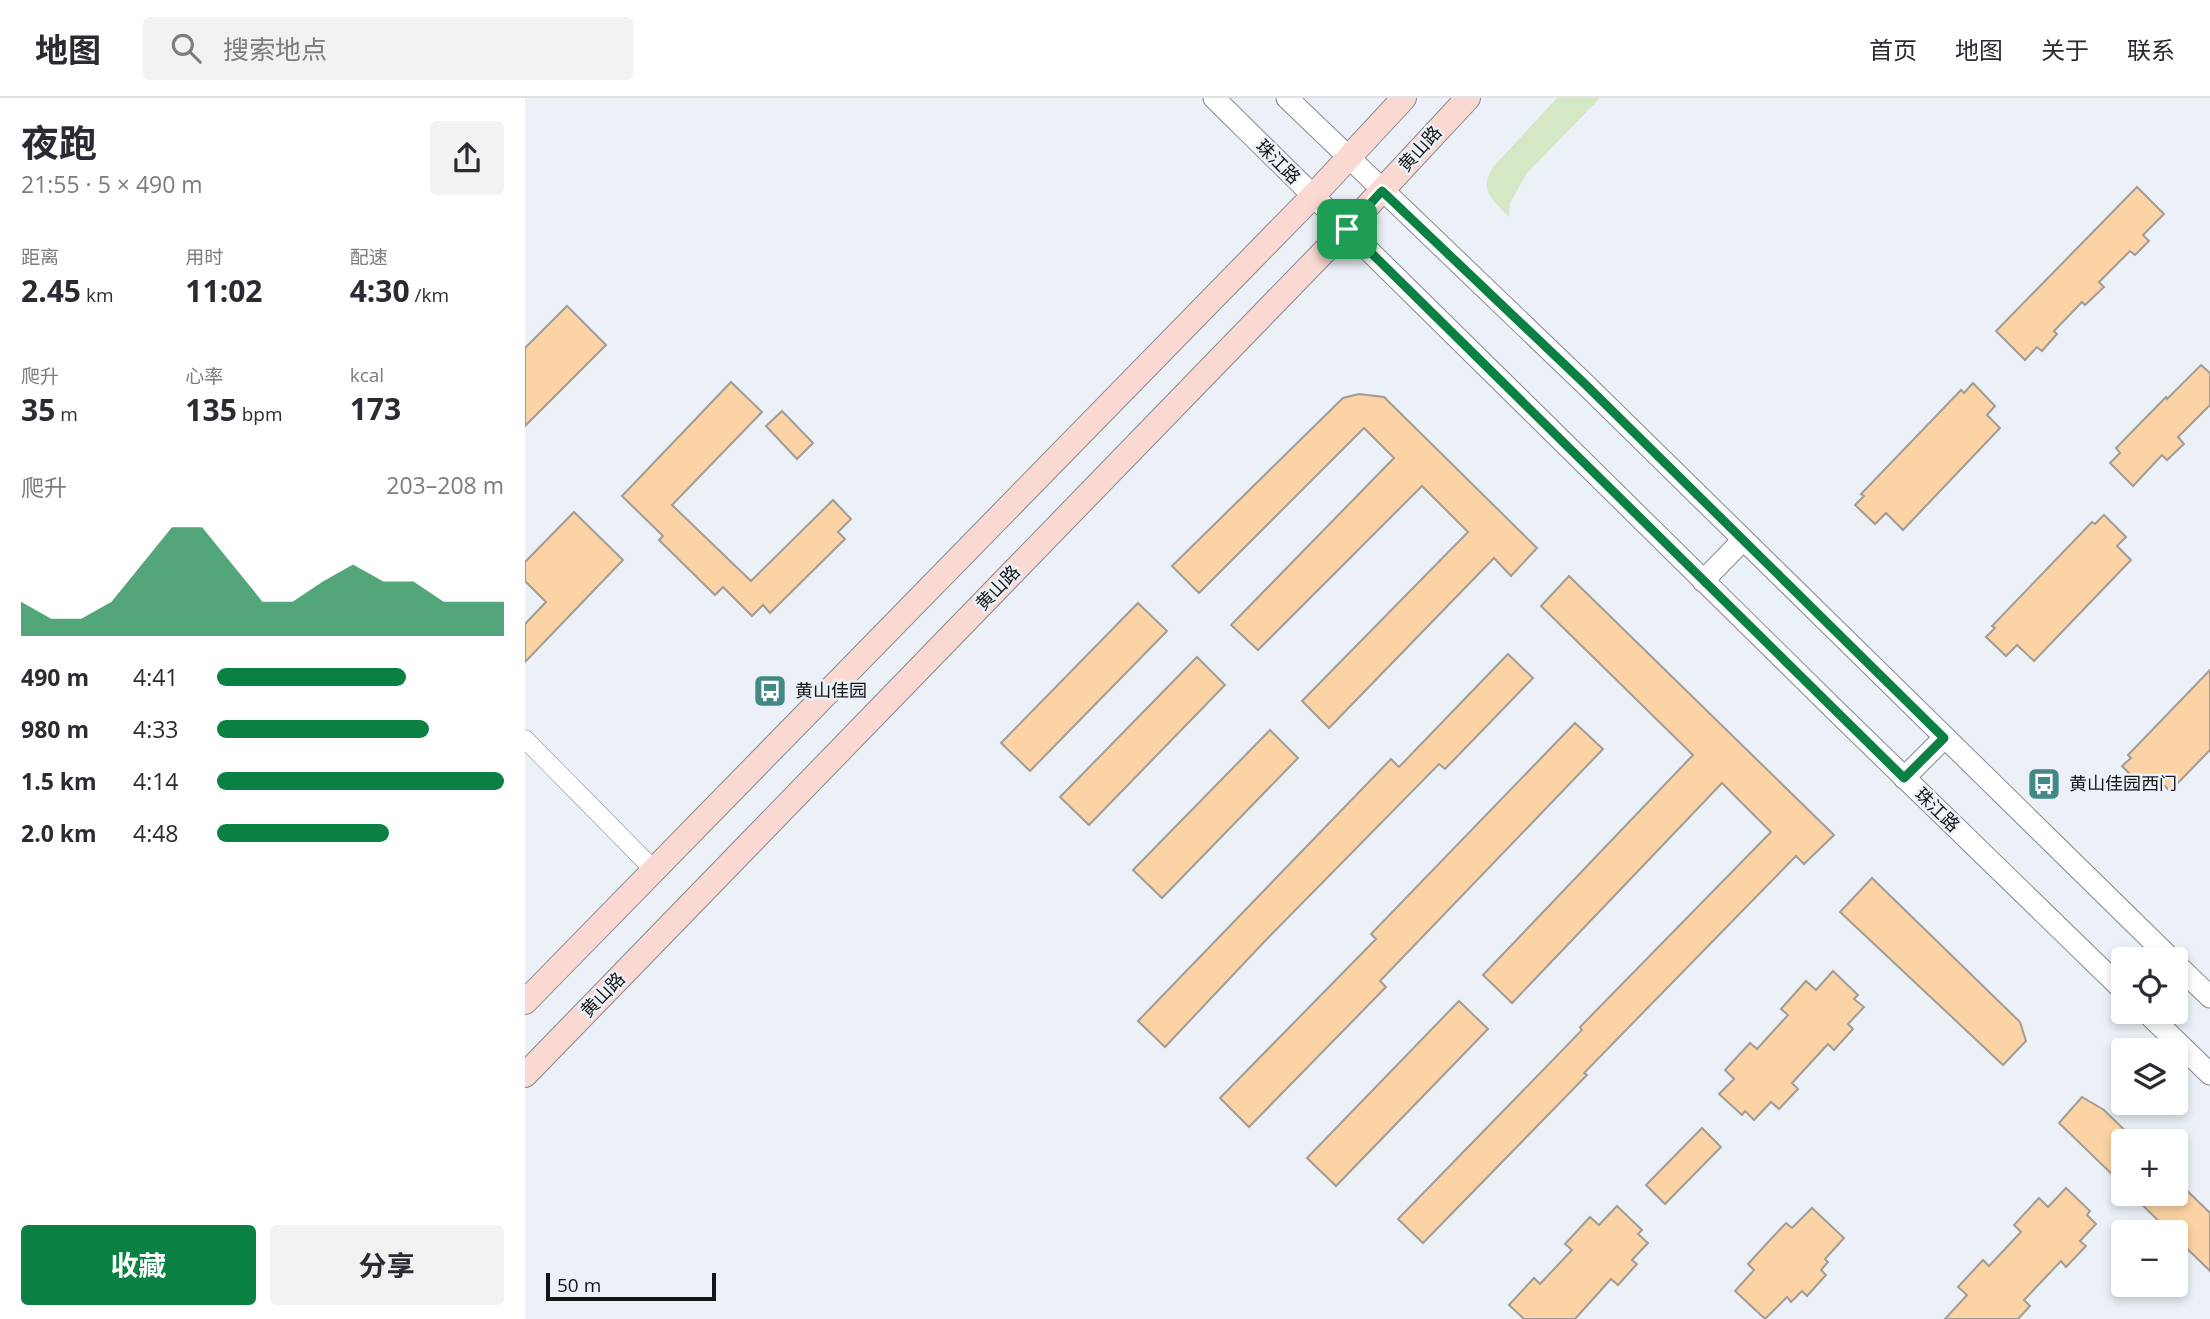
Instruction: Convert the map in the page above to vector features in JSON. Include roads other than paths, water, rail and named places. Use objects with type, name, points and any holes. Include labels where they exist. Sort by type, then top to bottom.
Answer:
[{"type":"main road","points":[[525,1002],[1313,197],[1404,98]]},
{"type":"main road","name":"黄山路","points":[[525,1075],[1347,229],[1468,98]]},
{"type":"street","name":"珠江路","points":[[1214,98],[1703,581],[2111,977]]},
{"type":"street","points":[[1287,98],[1586,385],[2159,947]]},
{"type":"street","points":[[1703,581],[1743,540]]},
{"type":"street","points":[[1904,778],[1944,738]]},
{"type":"street","points":[[525,739],[654,870]]},
{"type":"street","points":[[2188,976],[2210,997]]},
{"type":"street","points":[[2158,1024],[2210,1074]]},
{"type":"place","name":"黄山佳园","points":[[770,691]]},
{"type":"place","name":"黄山佳园西门","points":[[2044,784]]}]
